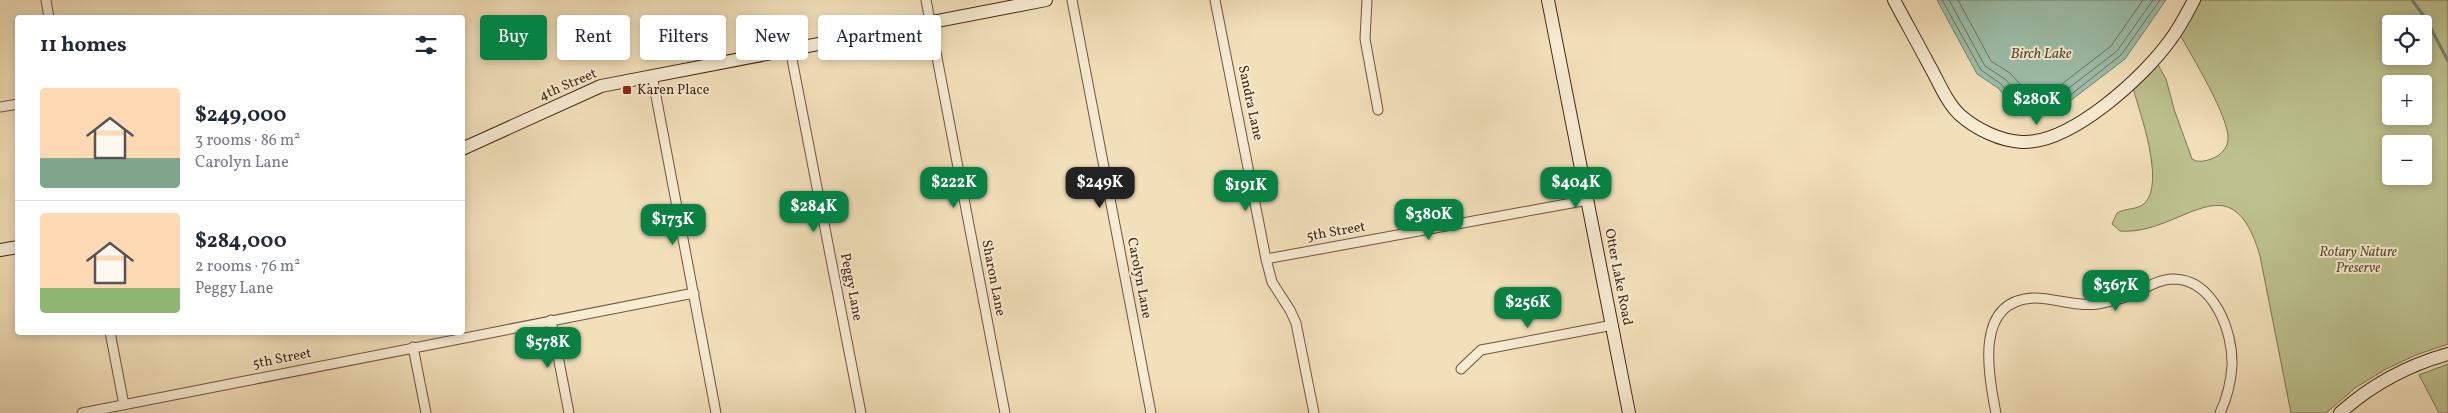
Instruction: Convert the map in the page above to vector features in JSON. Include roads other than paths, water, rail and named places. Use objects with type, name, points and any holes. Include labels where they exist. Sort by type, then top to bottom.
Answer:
[{"type":"street","points":[[46,0],[48,15]]},
{"type":"street","name":"Sharon Lane","points":[[926,0],[929,15]]},
{"type":"street","name":"4th Street","points":[[941,20],[1046,0]]},
{"type":"street","name":"Carolyn Lane","points":[[1072,0],[1151,413]]},
{"type":"street","name":"Sandra Lane","points":[[1215,0],[1266,259],[1272,282],[1290,310],[1296,324],[1314,413]]},
{"type":"street","points":[[1367,0],[1365,38],[1378,110]]},
{"type":"street","name":"Otter Lake Road","points":[[1548,0],[1630,413]]},
{"type":"street","points":[[1894,0],[1947,98],[1960,114],[1995,136],[2022,142],[2037,141],[2065,130],[2103,107],[2123,91],[2172,38],[2194,0]]},
{"type":"street","name":"4th Street","points":[[465,148],[601,86],[736,59]]},
{"type":"street","name":"Peggy Lane","points":[[792,60],[861,413]]},
{"type":"street","name":"Sharon Lane","points":[[937,60],[1005,413]]},
{"type":"street","points":[[652,75],[716,413]]},
{"type":"street","points":[[0,107],[15,104]]},
{"type":"street","name":"5th Street","points":[[1266,259],[1588,200]]},
{"type":"street","points":[[0,250],[15,248]]},
{"type":"street","points":[[1996,413],[1988,341],[1994,323],[2006,309],[2021,301],[2033,298],[2072,304],[2102,303],[2121,299],[2157,282],[2169,279],[2185,281],[2201,288],[2215,306],[2224,324],[2230,345],[2232,366],[2229,386],[2220,413]]},
{"type":"street","name":"5th Street","points":[[82,413],[413,346],[694,293]]},
{"type":"street","points":[[551,320],[569,413]]},
{"type":"street","points":[[1461,369],[1481,350],[1613,325]]},
{"type":"street","points":[[111,335],[124,405]]},
{"type":"street","points":[[413,346],[426,413]]},
{"type":"street","points":[[2340,413],[2389,378],[2421,363],[2448,354]]},
{"type":"water","name":"Birch Lake","points":[[1937,0],[2166,0],[2125,59],[2066,104],[2023,116],[1998,88],[1977,74]]},
{"type":"waterway","points":[[2412,0],[2426,19],[2448,61]]},
{"type":"place","name":"Karen Place","points":[[627,90]]},
{"type":"park label","name":"Rotary Nature Preserve","points":[[2358,260]]}]
